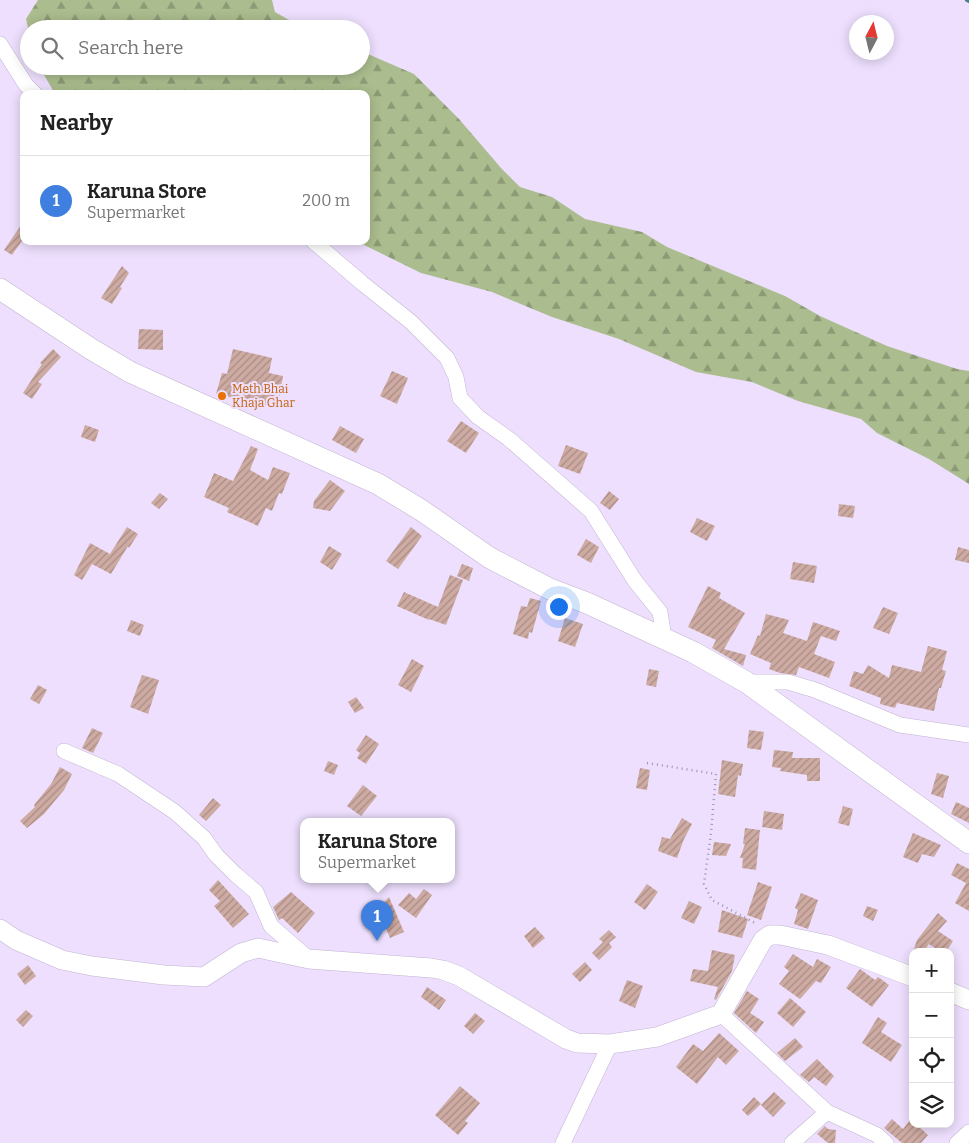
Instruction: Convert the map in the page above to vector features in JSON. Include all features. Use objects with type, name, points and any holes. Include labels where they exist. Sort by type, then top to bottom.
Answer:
[{"type":"main road","points":[[0,289],[91,349],[130,372],[369,480],[421,510],[490,558],[550,589],[587,603],[702,656],[746,682],[969,843]]},
{"type":"street","points":[[0,44],[31,90]]},
{"type":"street","points":[[318,245],[362,284],[411,322],[448,358],[456,376],[460,398],[478,417],[509,439],[591,511],[635,581],[660,612],[664,638]]},
{"type":"street","points":[[746,682],[788,682],[815,690],[900,725],[969,735]]},
{"type":"street","points":[[64,751],[118,774],[175,812],[204,838],[216,855],[234,874],[256,892],[271,926],[308,959]]},
{"type":"street","points":[[0,929],[16,940],[62,960],[92,966],[164,975],[204,977],[241,953],[258,948],[308,959],[443,970],[459,976],[566,1039],[577,1043],[589,1044],[610,1044],[657,1037],[721,1014],[763,940],[770,935],[780,935],[828,945],[909,975]]},
{"type":"street","points":[[952,993],[969,1000]]},
{"type":"street","points":[[721,1014],[827,1112],[877,1135],[886,1143]]},
{"type":"street","points":[[563,1143],[610,1044]]},
{"type":"street","points":[[792,1143],[827,1112]]},
{"type":"street","points":[[957,1143],[969,1132]]},
{"type":"path","points":[[647,763],[716,774],[712,825],[704,884],[712,900],[755,922],[770,935]]},
{"type":"green space","points":[[38,0],[272,0],[275,12],[289,20],[26,20]]},
{"type":"green space","points":[[370,55],[414,74],[459,119],[520,187],[552,197],[585,219],[642,232],[667,247],[785,296],[820,316],[887,346],[957,369],[969,371],[969,484],[929,459],[877,433],[861,419],[798,401],[752,382],[696,372],[619,339],[552,317],[492,292],[421,273],[364,245],[370,245],[370,90],[53,90],[44,75],[370,75]]},
{"type":"building","points":[[20,227],[20,244],[12,255],[4,250]]},
{"type":"building","points":[[122,266],[129,273],[112,304],[101,298]]},
{"type":"building","points":[[139,329],[163,330],[163,350],[138,349]]},
{"type":"building","points":[[53,349],[61,357],[38,382],[42,384],[32,399],[23,393],[42,364],[40,363]]},
{"type":"building","points":[[233,349],[272,358],[269,373],[283,376],[277,408],[216,394],[222,373],[227,374]]},
{"type":"building","points":[[392,371],[408,378],[397,404],[380,396]]},
{"type":"building","points":[[461,421],[479,433],[466,453],[447,441]]},
{"type":"building","points":[[85,425],[99,430],[95,442],[81,437]]},
{"type":"building","points":[[340,426],[364,439],[356,453],[332,440]]},
{"type":"building","points":[[566,445],[588,453],[580,474],[558,466]]},
{"type":"building","points":[[251,446],[258,449],[250,470],[268,480],[273,467],[290,473],[282,494],[279,493],[272,511],[266,508],[258,526],[227,512],[229,508],[204,497],[214,473],[233,481]]},
{"type":"building","points":[[330,480],[345,491],[330,511],[313,508],[314,501]]},
{"type":"building","points":[[609,491],[619,499],[610,510],[600,503]]},
{"type":"building","points":[[160,493],[168,499],[159,509],[151,503]]},
{"type":"building","points":[[839,504],[855,506],[853,518],[838,516]]},
{"type":"building","points":[[697,518],[715,526],[707,541],[690,532]]},
{"type":"building","points":[[127,527],[138,534],[129,548],[128,546],[111,574],[92,564],[82,580],[74,575],[90,543],[110,554]]},
{"type":"building","points":[[411,527],[422,536],[398,569],[386,561]]},
{"type":"building","points":[[586,539],[599,547],[591,563],[577,555]]},
{"type":"building","points":[[329,546],[342,554],[332,570],[320,562]]},
{"type":"building","points":[[958,547],[969,550],[969,563],[955,560]]},
{"type":"building","points":[[793,562],[817,566],[814,583],[790,579]]},
{"type":"building","points":[[462,564],[473,568],[469,581],[457,576]]},
{"type":"building","points":[[450,575],[463,580],[446,625],[397,606],[404,592],[438,607]]},
{"type":"building","points":[[708,586],[721,593],[719,598],[745,613],[724,649],[746,655],[743,666],[712,648],[716,640],[688,627]]},
{"type":"building","points":[[530,598],[541,601],[532,633],[529,632],[528,639],[513,634],[521,606],[527,607]]},
{"type":"building","points":[[883,607],[898,613],[889,634],[873,628]]},
{"type":"building","points":[[766,614],[789,620],[783,633],[807,641],[813,622],[840,631],[836,641],[821,636],[814,654],[835,662],[829,678],[799,667],[796,675],[780,673],[769,669],[771,663],[750,654],[758,635],[760,636]]},
{"type":"building","points":[[565,618],[583,624],[575,647],[558,641]]},
{"type":"building","points":[[131,620],[144,625],[140,636],[127,631]]},
{"type":"building","points":[[928,646],[947,651],[942,670],[946,671],[941,688],[939,688],[934,711],[897,703],[895,708],[880,704],[881,698],[849,686],[854,671],[863,674],[868,665],[889,678],[892,665],[921,672]]},
{"type":"building","points":[[412,659],[424,666],[411,692],[398,685]]},
{"type":"building","points":[[649,669],[659,671],[656,687],[646,685]]},
{"type":"building","points":[[142,675],[159,680],[148,714],[130,707]]},
{"type":"building","points":[[38,685],[47,690],[39,704],[30,699]]},
{"type":"building","points":[[356,697],[364,708],[355,713],[348,702]]},
{"type":"building","points":[[92,728],[103,733],[93,753],[82,748]]},
{"type":"building","points":[[749,730],[764,732],[761,750],[747,748]]},
{"type":"building","points":[[366,735],[379,744],[366,764],[357,758],[360,753],[356,750]]},
{"type":"building","points":[[774,750],[793,752],[792,758],[820,758],[820,781],[807,781],[807,775],[780,771],[781,768],[772,767]]},
{"type":"building","points":[[722,760],[743,764],[741,776],[738,775],[735,797],[718,794]]},
{"type":"building","points":[[328,761],[338,765],[334,775],[324,771]]},
{"type":"building","points":[[60,767],[72,774],[64,790],[44,814],[27,828],[20,821],[35,807],[34,805],[51,784]]},
{"type":"building","points":[[640,768],[650,770],[647,790],[636,788]]},
{"type":"building","points":[[937,773],[949,776],[943,798],[931,794]]},
{"type":"building","points":[[363,785],[377,796],[361,816],[347,806]]},
{"type":"building","points":[[213,798],[221,805],[206,821],[199,815]]},
{"type":"building","points":[[956,802],[969,808],[969,823],[951,814]]},
{"type":"building","points":[[843,806],[853,809],[849,826],[838,823]]},
{"type":"building","points":[[764,811],[784,814],[782,830],[762,827]]},
{"type":"building","points":[[682,818],[692,824],[677,858],[658,851],[662,837],[670,839]]},
{"type":"building","points":[[745,828],[760,830],[756,870],[742,868],[743,858],[740,858],[745,844],[743,844]]},
{"type":"building","points":[[913,833],[941,845],[934,857],[922,854],[918,863],[903,857]]},
{"type":"building","points":[[714,842],[731,844],[726,856],[712,855]]},
{"type":"building","points":[[957,863],[969,869],[969,911],[955,903],[966,883],[951,875]]},
{"type":"building","points":[[218,880],[249,914],[233,928],[214,906],[220,901],[209,890]]},
{"type":"building","points":[[758,882],[772,887],[761,920],[747,915]]},
{"type":"building","points":[[647,884],[658,892],[645,910],[634,902]]},
{"type":"building","points":[[424,889],[432,895],[416,918],[398,905],[409,893],[416,899]]},
{"type":"building","points":[[291,892],[315,913],[298,933],[282,918],[279,920],[273,907]]},
{"type":"building","points":[[801,893],[818,900],[808,929],[794,924],[798,910],[795,908]]},
{"type":"building","points":[[389,897],[404,932],[390,938],[380,915],[375,911]]},
{"type":"building","points":[[689,901],[702,907],[694,924],[681,918]]},
{"type":"building","points":[[867,906],[878,910],[873,921],[863,916]]},
{"type":"building","points":[[722,910],[748,919],[742,938],[718,932]]},
{"type":"building","points":[[938,913],[947,921],[938,931],[953,941],[949,948],[935,948],[929,944],[926,948],[914,948],[917,940]]},
{"type":"building","points":[[535,927],[545,938],[533,948],[524,936]]},
{"type":"building","points":[[609,930],[616,937],[609,943],[612,947],[599,960],[592,953],[603,942],[599,939]]},
{"type":"building","points":[[712,950],[735,955],[732,971],[716,1000],[714,999],[718,987],[690,981],[693,969],[708,971]]},
{"type":"building","points":[[793,954],[813,967],[817,959],[831,967],[821,983],[816,981],[800,999],[779,984],[789,971],[784,967]]},
{"type":"building","points":[[585,962],[592,970],[580,982],[572,974]]},
{"type":"building","points":[[28,965],[36,976],[25,985],[17,974]]},
{"type":"building","points":[[860,969],[875,980],[878,977],[889,985],[872,1007],[846,988]]},
{"type":"building","points":[[627,980],[643,986],[635,1008],[619,1001]]},
{"type":"building","points":[[427,987],[446,1000],[439,1010],[421,997]]},
{"type":"building","points":[[747,991],[759,999],[750,1013],[764,1022],[756,1033],[734,1013]]},
{"type":"building","points":[[790,998],[806,1012],[793,1027],[777,1013]]},
{"type":"building","points":[[26,1010],[33,1016],[23,1027],[16,1020]]},
{"type":"building","points":[[475,1013],[485,1021],[473,1034],[464,1026]]},
{"type":"building","points":[[878,1017],[887,1023],[881,1032],[902,1045],[891,1062],[862,1043]]},
{"type":"building","points":[[719,1033],[739,1051],[726,1065],[718,1057],[697,1084],[676,1067],[693,1044],[703,1051]]},
{"type":"building","points":[[795,1038],[803,1047],[785,1061],[777,1053]]},
{"type":"building","points":[[817,1059],[834,1076],[826,1086],[814,1077],[809,1082],[800,1075]]},
{"type":"building","points":[[460,1086],[480,1103],[465,1121],[468,1123],[458,1135],[435,1115]]},
{"type":"building","points":[[774,1092],[786,1103],[773,1117],[761,1105]]},
{"type":"building","points":[[754,1097],[761,1104],[748,1116],[742,1110]]},
{"type":"building","points":[[892,1119],[903,1129],[909,1121],[909,1128],[920,1128],[928,1135],[921,1143],[902,1143],[884,1128]]},
{"type":"building","points":[[825,1126],[828,1129],[836,1130],[835,1143],[828,1143],[817,1134]]},
{"type":"place","name":"Meth Bhai Khaja Ghar","points":[[222,396]]},
{"type":"place","name":"Karuna Store","points":[[377,941]]}]
